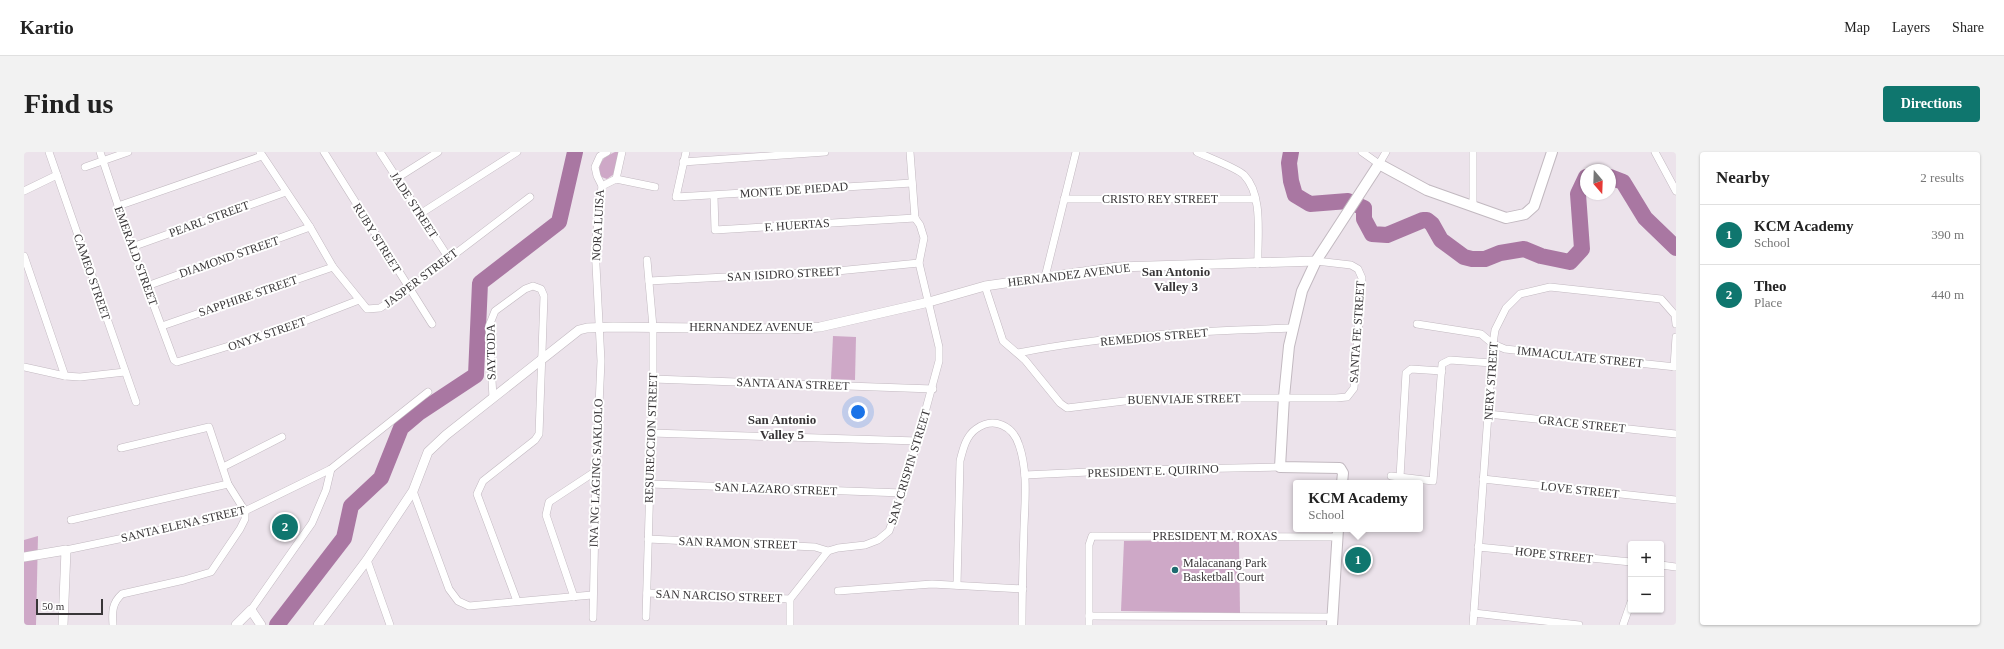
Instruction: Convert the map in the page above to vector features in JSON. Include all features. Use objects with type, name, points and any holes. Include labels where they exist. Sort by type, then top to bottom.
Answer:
[{"type":"main road","points":[[1342,480],[1343,473],[1340,468],[1280,467],[1284,397],[1292,328],[1302,290],[1316,261],[1379,164],[1427,190],[1506,218],[1526,214],[1534,206],[1552,152]]},
{"type":"main road","points":[[1333,621],[1338,533]]},
{"type":"street","name":"CAMEO STREET","points":[[49,152],[136,402]]},
{"type":"street","name":"EMERALD STREET","points":[[100,152],[132,247],[174,360]]},
{"type":"street","points":[[85,167],[128,152]]},
{"type":"street","name":"RUBY STREET","points":[[324,152],[432,324]]},
{"type":"street","name":"JADE STREET","points":[[380,152],[448,258]]},
{"type":"street","points":[[397,178],[438,152]]},
{"type":"street","points":[[420,214],[517,152]]},
{"type":"street","name":"NORA LUISA","points":[[600,328],[595,246],[602,186],[596,167],[600,156],[607,152]]},
{"type":"street","points":[[616,179],[622,152]]},
{"type":"street","points":[[686,152],[684,162],[825,152]]},
{"type":"street","points":[[910,152],[915,218],[920,225],[924,238],[919,263]]},
{"type":"street","points":[[1045,277],[1076,152]]},
{"type":"street","points":[[1197,152],[1243,174],[1251,185],[1255,199],[1258,264]]},
{"type":"street","points":[[1362,152],[1379,164],[1386,152]]},
{"type":"street","points":[[1472,207],[1473,152]]},
{"type":"street","points":[[1655,152],[1676,191]]},
{"type":"street","points":[[118,206],[261,154]]},
{"type":"street","name":"JASPER STREET","points":[[261,154],[334,267],[367,309],[380,308],[409,289],[448,258],[530,198]]},
{"type":"street","name":"MONTE DE PIEDAD","points":[[684,162],[676,198],[912,183]]},
{"type":"street","points":[[24,192],[57,175]]},
{"type":"street","points":[[602,186],[616,179],[655,187]]},
{"type":"street","name":"PEARL STREET","points":[[132,247],[286,192]]},
{"type":"street","name":"F. HUERTAS","points":[[714,196],[715,230],[915,218]]},
{"type":"street","name":"CRISTO REY STREET","points":[[1064,200],[1255,199]]},
{"type":"street","name":"DIAMOND STREET","points":[[147,286],[310,228]]},
{"type":"street","points":[[24,256],[65,376]]},
{"type":"street","name":"RESURECCION STREET","points":[[646,617],[653,379],[653,327],[647,260]]},
{"type":"street","name":"HERNANDEZ AVENUE","points":[[318,625],[367,560],[412,490],[428,452],[579,330],[653,327],[790,329],[820,327],[929,302],[985,286],[1118,267],[1258,264],[1316,261]]},
{"type":"street","name":"SANTA FE STREET","points":[[1284,397],[1347,397],[1354,388],[1362,278],[1358,269],[1351,265],[1316,261]]},
{"type":"street","name":"SAN ISIDRO STREET","points":[[649,281],[837,271],[919,263]]},
{"type":"street","name":"SAN CRISPIN STREET","points":[[828,551],[878,540],[889,531],[903,494],[933,389],[939,361],[939,346],[919,263]]},
{"type":"street","name":"SAPPHIRE STREET","points":[[162,326],[334,267]]},
{"type":"street","name":"SAYTODA","points":[[493,398],[489,326],[491,318],[495,311],[525,289],[533,286],[541,289],[544,296],[542,359]]},
{"type":"street","name":"BUENVIAJE STREET","points":[[985,286],[1003,341],[1018,353],[1060,403],[1071,408],[1150,398],[1284,397]]},
{"type":"street","name":"NERY STREET","points":[[1474,625],[1478,547],[1493,344],[1495,330],[1506,308],[1520,294],[1550,287],[1661,299],[1675,315],[1676,324]]},
{"type":"street","name":"ONYX STREET","points":[[174,360],[180,362],[284,329],[359,300]]},
{"type":"street","name":"IMMACULATE STREET","points":[[1417,324],[1481,334],[1493,344],[1505,349],[1675,367]]},
{"type":"street","name":"INA NG LAGING SAKLOLO","points":[[593,618],[592,596],[600,328]]},
{"type":"street","name":"REMEDIOS STREET","points":[[1018,353],[1137,336],[1292,328]]},
{"type":"street","points":[[1675,367],[1676,337]]},
{"type":"street","points":[[517,601],[477,494],[483,480],[535,440],[539,434],[542,359]]},
{"type":"street","points":[[1391,476],[1433,481],[1442,364],[1450,360],[1492,363]]},
{"type":"street","points":[[24,367],[65,376],[98,376],[125,372]]},
{"type":"street","points":[[1400,477],[1406,373],[1411,369],[1442,371]]},
{"type":"street","name":"SANTA ANA STREET","points":[[653,379],[933,389]]},
{"type":"street","name":"SANTA ELENA STREET","points":[[24,557],[66,550],[210,520],[245,511],[331,469],[428,392]]},
{"type":"street","name":"GRACE STREET","points":[[1488,414],[1676,434]]},
{"type":"street","points":[[957,585],[960,461],[965,443],[976,428],[991,423],[1003,424],[1012,432],[1019,443],[1025,475],[1022,625]]},
{"type":"street","points":[[113,625],[112,611],[116,600],[122,594],[184,580],[211,572],[245,519],[245,511],[228,484],[209,427],[121,448]]},
{"type":"street","points":[[652,433],[918,441]]},
{"type":"street","points":[[223,467],[282,437]]},
{"type":"street","name":"PRESIDENT E. QUIRINO","points":[[1025,475],[1131,470],[1280,467]]},
{"type":"street","points":[[236,625],[251,610],[312,523],[326,490],[331,469]]},
{"type":"street","points":[[574,597],[546,515],[550,502],[596,471]]},
{"type":"street","name":"LOVE STREET","points":[[1483,479],[1676,500]]},
{"type":"street","points":[[71,520],[228,484]]},
{"type":"street","name":"SAN LAZARO STREET","points":[[650,484],[903,494]]},
{"type":"street","points":[[412,490],[449,589],[458,600],[469,606],[592,596]]},
{"type":"street","name":"PRESIDENT M. ROXAS","points":[[1089,616],[1089,545],[1092,536],[1338,533]]},
{"type":"street","name":"SAN RAMON STREET","points":[[648,539],[815,547],[828,551]]},
{"type":"street","name":"HOPE STREET","points":[[1478,547],[1628,562]]},
{"type":"street","points":[[63,625],[66,550]]},
{"type":"street","points":[[790,625],[790,599],[828,551]]},
{"type":"street","points":[[367,560],[390,625]]},
{"type":"street","points":[[1664,565],[1676,567]]},
{"type":"street","points":[[838,590],[957,585],[1022,589]]},
{"type":"street","name":"SAN NARCISO STREET","points":[[647,593],[790,599]]},
{"type":"street","points":[[251,610],[261,625]]},
{"type":"street","points":[[1623,625],[1628,611]]},
{"type":"street","points":[[1474,614],[1580,625]]},
{"type":"street","points":[[1089,625],[1089,616],[1333,621]]},
{"type":"shaded area","points":[[615,152],[619,152],[614,174],[607,179],[599,176],[599,167],[604,158]]},
{"type":"shaded area","points":[[833,336],[856,337],[855,380],[831,379]]},
{"type":"shaded area","points":[[38,536],[36,625],[24,625],[24,540]]},
{"type":"shaded area","points":[[1239,540],[1240,613],[1121,611],[1124,541]]},
{"type":"waterway","points":[[277,625],[344,538],[351,506],[381,478],[401,428],[420,412],[476,375],[480,283],[559,222],[575,152]]},
{"type":"waterway","points":[[1291,152],[1289,163],[1291,181],[1295,195],[1310,204],[1348,201],[1364,208],[1364,219],[1372,234],[1387,235],[1423,220],[1427,220],[1432,224],[1441,240],[1464,257],[1472,259],[1485,259],[1500,253],[1524,249],[1541,256],[1570,262],[1582,249],[1578,194],[1580,190]]},
{"type":"waterway","points":[[1616,179],[1623,182],[1645,218],[1676,248]]},
{"type":"place","name":"Theo","points":[[285,527]]},
{"type":"place","name":"KCM Academy","points":[[1358,560]]},
{"type":"place","name":"Malacanang Park Basketball Court","points":[[1175,570]]},
{"type":"district","name":"San Antonio Valley 3","points":[[1176,278]]},
{"type":"district","name":"San Antonio Valley 5","points":[[782,426]]}]
